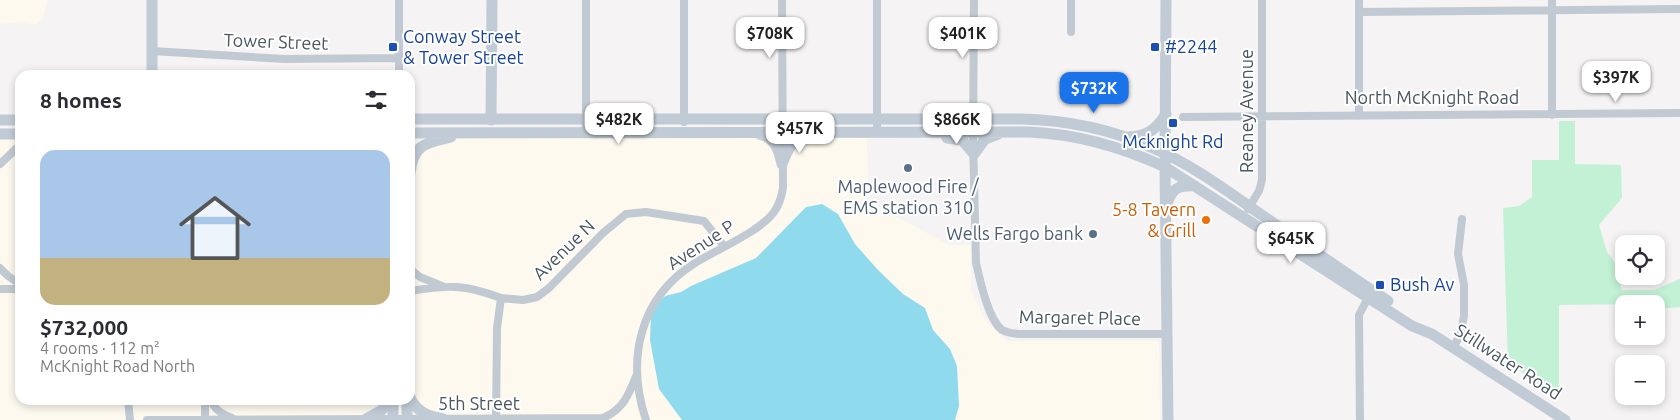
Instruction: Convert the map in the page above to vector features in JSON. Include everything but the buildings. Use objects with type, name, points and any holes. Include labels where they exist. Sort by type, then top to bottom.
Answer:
[{"type":"main road","points":[[152,0],[152,70]]},
{"type":"main road","points":[[491,120],[492,0]]},
{"type":"main road","points":[[1166,0],[1165,167],[1168,420]]},
{"type":"main road","points":[[1126,137],[1136,136],[1152,130],[1159,125],[1166,114]]},
{"type":"main road","name":"Stillwater Road","points":[[415,119],[974,118],[1054,120],[1090,126],[1126,137],[1166,154],[1249,207],[1370,294]]},
{"type":"main road","points":[[0,120],[15,120]]},
{"type":"main road","points":[[752,132],[766,135],[773,141],[779,151],[782,164]]},
{"type":"main road","points":[[782,164],[793,142],[808,132]]},
{"type":"main road","points":[[415,133],[922,132],[936,137],[962,140],[974,154],[985,139],[1007,132]]},
{"type":"main road","name":"Stillwater Road","points":[[922,132],[1054,133],[1122,149],[1165,167],[1243,217],[1415,319],[1432,334],[1566,420]]},
{"type":"main road","points":[[415,154],[422,146],[467,133]]},
{"type":"main road","points":[[0,134],[15,134]]},
{"type":"main road","points":[[1166,210],[1170,195],[1175,188],[1184,185],[1195,186]]},
{"type":"main road","points":[[366,419],[382,410],[385,405]]},
{"type":"main road","points":[[393,405],[393,420]]},
{"type":"main road","points":[[407,405],[407,420]]},
{"type":"main road","points":[[414,405],[424,414],[443,419]]},
{"type":"street","points":[[399,0],[399,70]]},
{"type":"street","points":[[586,0],[586,132]]},
{"type":"street","points":[[684,0],[684,132]]},
{"type":"street","name":"Avenue P","points":[[646,420],[639,397],[638,351],[643,328],[658,297],[674,278],[684,270],[762,225],[776,209],[781,198],[783,187],[781,132],[782,0]]},
{"type":"street","points":[[877,0],[877,131]]},
{"type":"street","name":"Margaret Place","points":[[974,0],[976,263],[988,306],[1002,330],[1012,333],[1167,334]]},
{"type":"street","points":[[1071,0],[1071,32]]},
{"type":"street","name":"Reaney Avenue","points":[[1243,217],[1261,186],[1262,0]]},
{"type":"street","points":[[1359,0],[1359,116]]},
{"type":"street","points":[[1552,0],[1552,115]]},
{"type":"street","points":[[1358,12],[1552,12],[1680,9]]},
{"type":"street","name":"Tower Street","points":[[152,51],[285,59],[399,58]]},
{"type":"street","name":"North McKnight Road","points":[[1183,117],[1680,114]]},
{"type":"street","points":[[0,164],[15,149]]},
{"type":"street","name":"Avenue N","points":[[442,286],[477,289],[501,298],[523,300],[536,297],[549,288],[603,233],[626,214],[646,212],[704,220],[724,246]]},
{"type":"street","points":[[1453,347],[1460,336],[1464,316],[1464,285],[1458,254],[1462,219]]},
{"type":"street","points":[[0,268],[15,281]]},
{"type":"street","points":[[415,273],[442,286]]},
{"type":"street","points":[[415,289],[442,286]]},
{"type":"street","points":[[0,289],[15,289]]},
{"type":"street","points":[[1360,420],[1359,315],[1370,294]]},
{"type":"street","points":[[496,420],[498,328],[501,298]]},
{"type":"street","name":"Margaret Place","points":[[1152,334],[1167,347]]},
{"type":"street","name":"5th Street","points":[[147,420],[496,420],[603,418],[622,406],[628,398],[637,374]]},
{"type":"street","points":[[128,405],[130,420]]},
{"type":"street","points":[[205,405],[205,420]]},
{"type":"street","points":[[215,405],[220,412],[236,420]]},
{"type":"shaded area","points":[[0,0],[47,0],[43,19],[35,25],[19,22],[0,24]]},
{"type":"shaded area","points":[[867,136],[868,202],[950,245],[971,245],[971,289],[985,320],[1007,341],[1159,341],[1160,420],[0,420],[0,138],[15,138],[15,405],[415,405],[415,138]]},
{"type":"green space","points":[[1559,121],[1575,121],[1575,164],[1621,165],[1622,198],[1599,225],[1607,252],[1615,265],[1615,285],[1621,285],[1622,290],[1654,290],[1680,279],[1680,307],[1665,308],[1665,295],[1615,295],[1615,304],[1559,305],[1559,397],[1508,363],[1503,208],[1519,206],[1532,197],[1532,160],[1559,160]]},
{"type":"water","points":[[822,204],[838,214],[855,244],[878,270],[903,294],[925,308],[933,330],[950,349],[957,366],[959,406],[955,420],[682,420],[659,389],[650,340],[653,308],[665,296],[681,292],[756,258],[806,207]]},
{"type":"place","name":"Conway Street & Tower Street","points":[[393,47]]},
{"type":"place","name":"#2244","points":[[1155,47]]},
{"type":"place","name":"Mcknight Rd","points":[[1173,123]]},
{"type":"place","name":"Maplewood Fire / EMS station 310","points":[[908,168]]},
{"type":"place","name":"5-8 Tavern & Grill","points":[[1206,220]]},
{"type":"place","name":"Wells Fargo bank","points":[[1093,234]]},
{"type":"place","name":"Bush Av","points":[[1380,285]]}]
